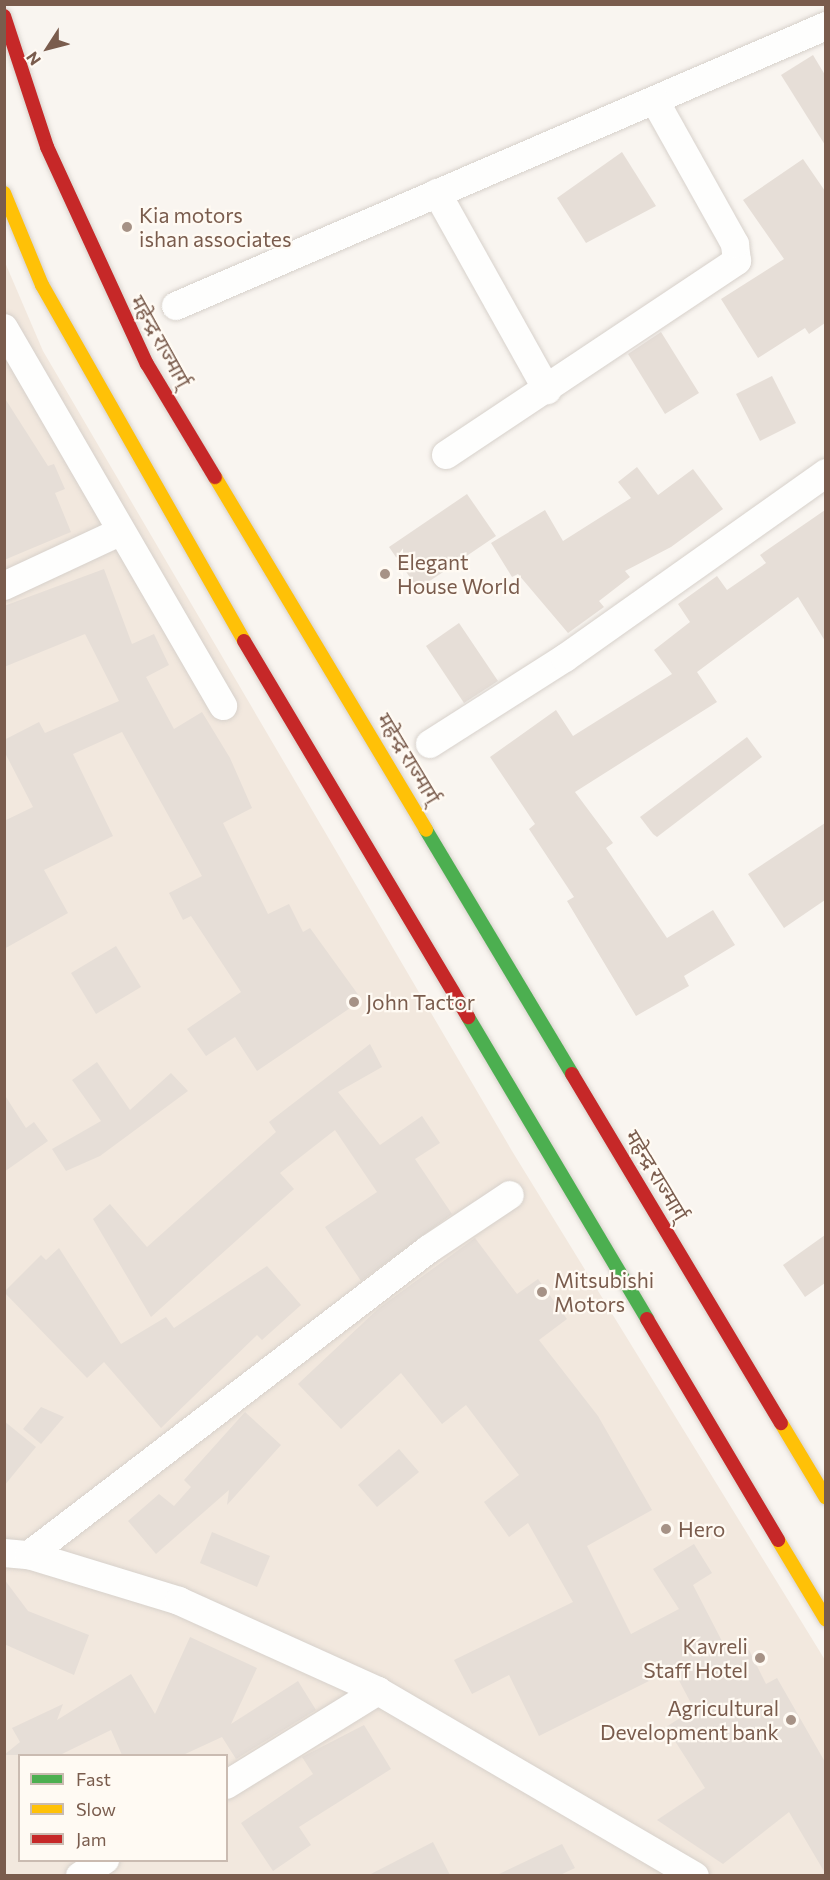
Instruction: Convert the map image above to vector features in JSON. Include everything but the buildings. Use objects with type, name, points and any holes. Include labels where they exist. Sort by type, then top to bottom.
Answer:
[{"type":"highway","name":"महेन्द्र राज्मार्ग्","points":[[4,16],[47,147],[147,364],[825,1498]]},
{"type":"highway","points":[[4,193],[48,295],[161,501],[825,1620]]},
{"type":"street","points":[[176,306],[825,26]]},
{"type":"street","points":[[447,455],[737,261],[735,244],[655,101]]},
{"type":"street","points":[[436,193],[547,390]]},
{"type":"street","points":[[4,328],[120,532],[223,706]]},
{"type":"street","points":[[430,744],[565,658],[825,473]]},
{"type":"street","points":[[4,585],[120,532]]},
{"type":"street","points":[[17,1554],[429,1249],[510,1195]]},
{"type":"street","points":[[17,1554],[179,1601],[378,1691],[695,1875]]},
{"type":"street","points":[[228,1784],[378,1691]]},
{"type":"shaded area","points":[[4,260],[43,351],[512,1151],[825,1660],[825,1875],[5,1875]]},
{"type":"traffic: fast","points":[[426,830],[572,1074]]},
{"type":"traffic: fast","points":[[468,1017],[647,1319]]},
{"type":"traffic: slow","points":[[4,193],[42,285],[244,641]]},
{"type":"traffic: slow","points":[[215,477],[426,830]]},
{"type":"traffic: slow","points":[[781,1423],[826,1498]]},
{"type":"traffic: slow","points":[[778,1540],[826,1620]]},
{"type":"traffic: jam","points":[[4,16],[47,147],[147,364],[215,477]]},
{"type":"traffic: jam","points":[[244,641],[468,1017]]},
{"type":"traffic: jam","points":[[572,1074],[781,1423]]},
{"type":"traffic: jam","points":[[647,1319],[778,1540]]},
{"type":"place","name":"Kia motors ishan associates","points":[[127,227]]},
{"type":"place","name":"Elegant House World","points":[[385,574]]},
{"type":"place","name":"John Tactor","points":[[354,1002]]},
{"type":"place","name":"Mitsubishi Motors","points":[[542,1292]]},
{"type":"place","name":"Hero","points":[[666,1529]]},
{"type":"place","name":"Kavreli Staff Hotel","points":[[760,1658]]},
{"type":"place","name":"Agricultural Development bank","points":[[791,1720]]}]
